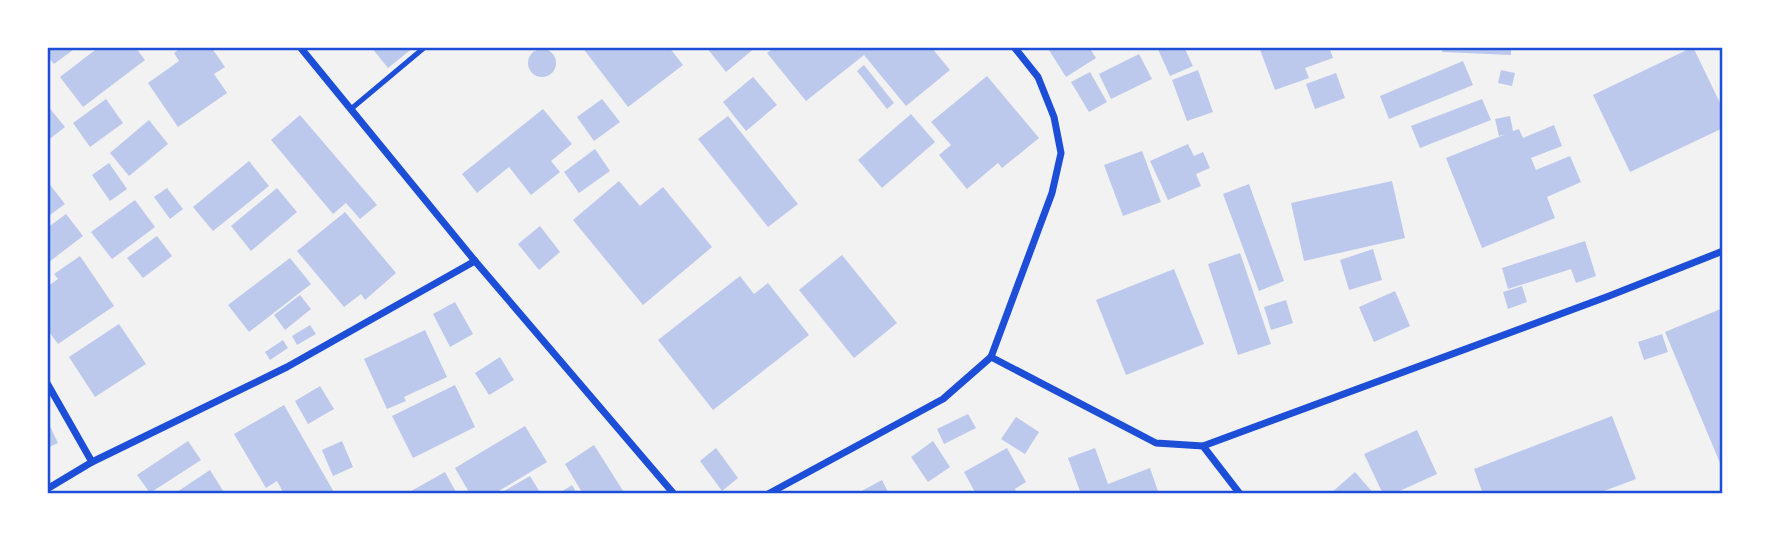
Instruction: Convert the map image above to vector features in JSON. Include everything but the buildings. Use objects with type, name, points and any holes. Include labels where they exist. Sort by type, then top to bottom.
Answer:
[{"type":"street","points":[[300,47],[475,261],[674,494]]},
{"type":"street","points":[[768,494],[943,399],[991,357],[1052,194],[1061,153],[1054,117],[1038,77],[1014,47]]},
{"type":"street","points":[[991,357],[1156,443],[1203,446],[1596,301],[1723,251]]},
{"type":"street","points":[[47,489],[92,462],[287,367],[475,261]]},
{"type":"street","points":[[47,383],[92,462]]},
{"type":"street","points":[[1203,446],[1240,494]]},
{"type":"lane","points":[[351,109],[425,47]]}]
